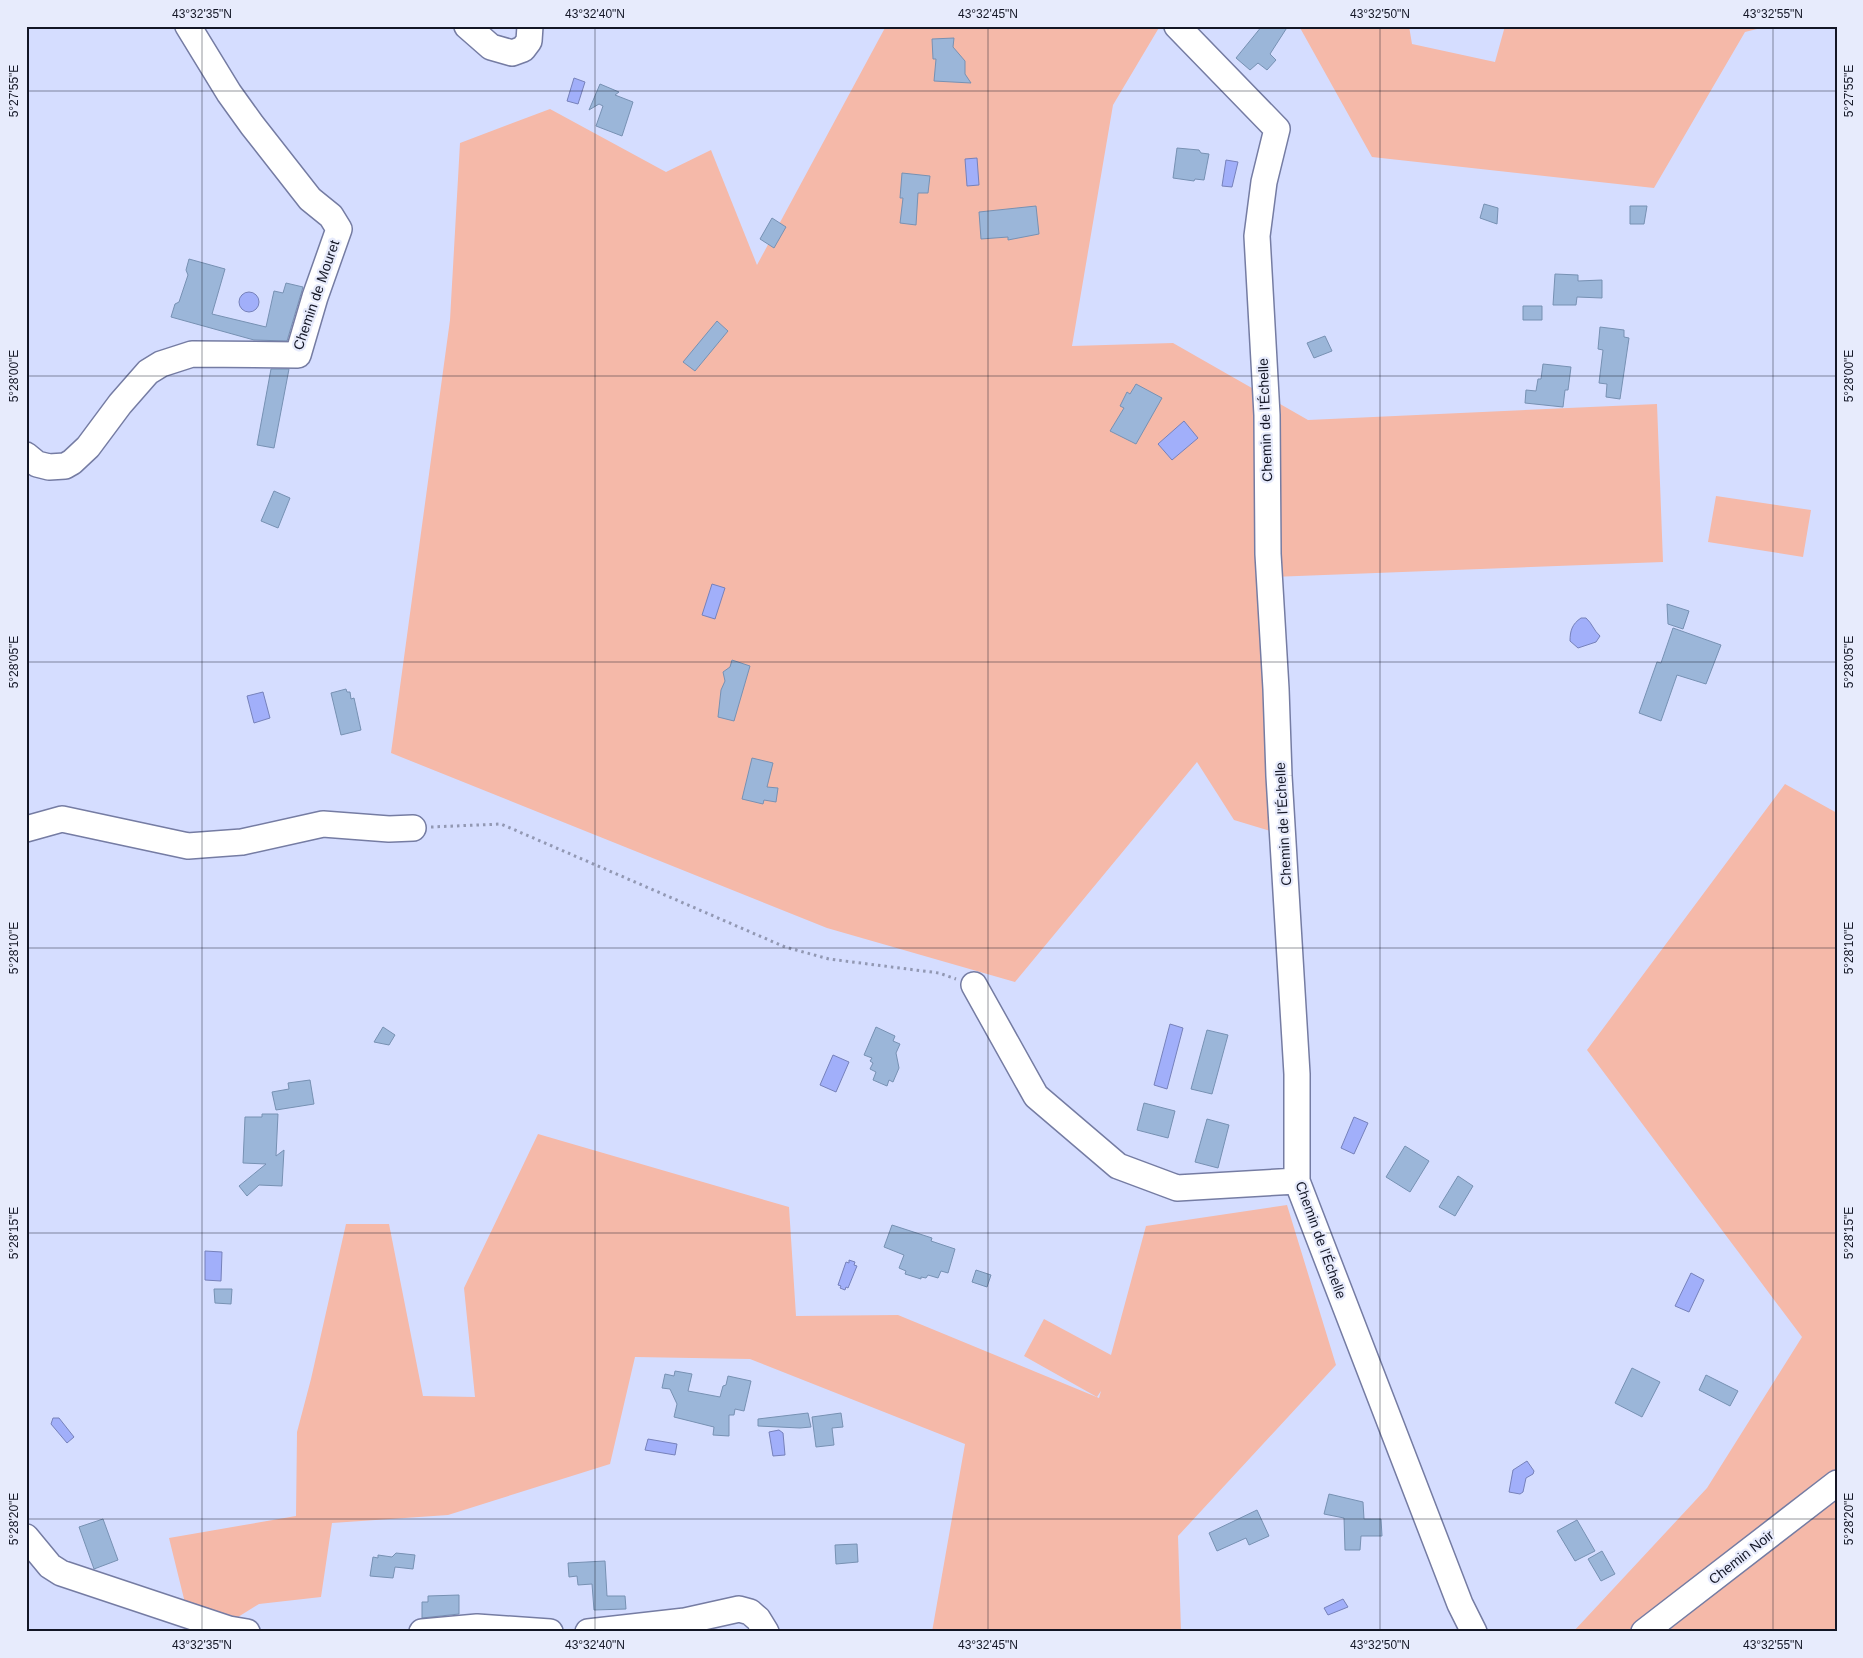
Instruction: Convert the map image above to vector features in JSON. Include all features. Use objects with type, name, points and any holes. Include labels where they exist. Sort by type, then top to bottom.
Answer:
[{"type":"street","name":"Chemin de Mouret","points":[[26,454],[37,464],[49,467],[65,466],[72,462],[88,447],[120,404],[148,372],[161,364],[192,354],[298,355],[314,297],[339,229],[331,216],[310,199],[228,93],[188,26]]},
{"type":"street","points":[[467,26],[491,47],[512,53],[523,49],[529,41],[530,26]]},
{"type":"street","name":"Chemin de l’Échelle","points":[[1177,26],[1277,129],[1264,182],[1257,236],[1267,415],[1268,554],[1297,1074],[1297,1181],[1457,1595],[1474,1632]]},
{"type":"street","points":[[26,829],[62,818],[188,846],[242,842],[323,824],[389,829],[413,828]]},
{"type":"street","points":[[974,985],[1036,1096],[1118,1166],[1177,1188],[1297,1181]]},
{"type":"street","name":"Chemin Noir","points":[[1644,1632],[1837,1482]]},
{"type":"street","points":[[26,1537],[50,1566],[61,1573],[228,1629],[247,1632]]},
{"type":"street","points":[[588,1632],[685,1621],[739,1609],[750,1612],[758,1619],[766,1632]]},
{"type":"street","points":[[422,1632],[477,1627],[550,1632]]},
{"type":"path","points":[[413,828],[500,824],[785,947],[829,960],[939,973],[974,985]]},
{"type":"shaded area","points":[[886,26],[1160,26],[1113,105],[1072,346],[1173,343],[1308,420],[1657,404],[1663,562],[1272,577],[1287,836],[1234,820],[1197,762],[1015,982],[827,928],[391,753],[450,320],[460,143],[550,109],[666,172],[711,150],[757,265]]},
{"type":"shaded area","points":[[1299,26],[1409,26],[1412,44],[1495,62],[1505,26],[1769,26],[1745,32],[1654,188],[1372,157]]},
{"type":"shaded area","points":[[1716,496],[1811,510],[1803,557],[1708,542]]},
{"type":"shaded area","points":[[1785,784],[1837,813],[1837,1632],[1573,1632],[1707,1488],[1802,1337],[1587,1050]]},
{"type":"shaded area","points":[[538,1134],[789,1207],[796,1316],[898,1315],[1099,1398],[1101,1391],[1097,1397],[1024,1356],[1044,1319],[1111,1355],[1146,1226],[1287,1205],[1336,1365],[1178,1536],[1181,1632],[932,1632],[965,1444],[750,1359],[635,1357],[610,1464],[448,1515],[332,1523],[321,1597],[259,1604],[238,1617],[186,1607],[169,1538],[296,1516],[297,1432],[346,1224],[389,1224],[423,1396],[475,1397],[464,1288]]},
{"type":"water","points":[[574,78],[585,82],[578,104],[567,101]]},
{"type":"water","points":[[977,158],[979,185],[967,186],[965,159]]},
{"type":"water","points":[[1226,160],[1238,162],[1232,187],[1222,186]]},
{"type":"water","points":[[249,292],[256,295],[259,302],[256,309],[249,312],[242,309],[239,302],[242,295]]},
{"type":"water","points":[[1184,421],[1198,438],[1172,460],[1158,444]]},
{"type":"water","points":[[712,584],[725,588],[715,619],[702,615]]},
{"type":"water","points":[[1581,618],[1586,618],[1600,636],[1596,642],[1578,648],[1570,641],[1570,637],[1574,625]]},
{"type":"water","points":[[263,692],[270,718],[254,723],[247,696]]},
{"type":"water","points":[[1170,1024],[1183,1028],[1167,1089],[1154,1085]]},
{"type":"water","points":[[833,1055],[849,1062],[836,1092],[820,1085]]},
{"type":"water","points":[[1354,1117],[1368,1123],[1354,1154],[1341,1148]]},
{"type":"water","points":[[205,1251],[222,1252],[221,1281],[205,1280]]},
{"type":"water","points":[[849,1260],[855,1262],[854,1265],[857,1266],[848,1288],[846,1287],[845,1290],[838,1285],[846,1262],[849,1263]]},
{"type":"water","points":[[1691,1273],[1704,1280],[1689,1312],[1675,1306]]},
{"type":"water","points":[[53,1418],[59,1418],[74,1437],[67,1443],[51,1424]]},
{"type":"water","points":[[779,1430],[783,1433],[785,1455],[773,1456],[769,1432]]},
{"type":"water","points":[[648,1439],[677,1444],[675,1455],[645,1450]]},
{"type":"water","points":[[1527,1461],[1534,1471],[1533,1474],[1526,1478],[1523,1492],[1520,1494],[1509,1492],[1513,1470]]},
{"type":"water","points":[[1343,1599],[1348,1607],[1328,1615],[1324,1608]]},
{"type":"building","points":[[1262,26],[1288,26],[1270,54],[1276,60],[1267,70],[1258,63],[1250,70],[1236,58]]},
{"type":"building","points":[[954,38],[953,47],[965,61],[965,74],[971,83],[934,81],[936,59],[933,59],[932,39]]},
{"type":"building","points":[[600,84],[619,92],[615,95],[633,102],[622,136],[596,126],[603,106],[599,104],[589,110]]},
{"type":"building","points":[[1177,148],[1199,150],[1201,153],[1209,154],[1204,180],[1195,179],[1194,181],[1173,178]]},
{"type":"building","points":[[902,173],[930,176],[928,193],[918,193],[916,225],[900,223],[903,198],[900,198]]},
{"type":"building","points":[[1484,204],[1498,208],[1497,224],[1480,218]]},
{"type":"building","points":[[1036,206],[1039,234],[1008,240],[1008,237],[981,239],[979,212]]},
{"type":"building","points":[[1630,206],[1647,206],[1644,224],[1630,224]]},
{"type":"building","points":[[772,218],[786,227],[774,248],[760,239]]},
{"type":"building","points":[[189,259],[225,269],[212,314],[266,327],[274,291],[283,293],[286,283],[303,287],[287,341],[254,340],[171,317],[175,304],[179,302],[188,275],[186,270]]},
{"type":"building","points":[[1555,274],[1578,275],[1578,281],[1602,280],[1602,298],[1577,297],[1576,305],[1553,305]]},
{"type":"building","points":[[1523,306],[1542,306],[1542,320],[1523,320]]},
{"type":"building","points":[[717,321],[728,331],[695,371],[683,362]]},
{"type":"building","points":[[1600,327],[1624,330],[1624,337],[1629,338],[1620,399],[1606,397],[1607,384],[1599,383],[1603,350],[1598,349]]},
{"type":"building","points":[[1325,336],[1332,351],[1314,358],[1307,343]]},
{"type":"building","points":[[1543,364],[1571,367],[1568,390],[1565,390],[1563,407],[1525,403],[1526,390],[1536,391],[1538,379],[1541,379]]},
{"type":"building","points":[[271,369],[289,369],[274,448],[257,445]]},
{"type":"building","points":[[1136,384],[1162,398],[1136,444],[1110,431],[1124,408],[1120,406],[1127,392],[1130,394]]},
{"type":"building","points":[[274,491],[290,498],[278,528],[261,521]]},
{"type":"building","points":[[1667,604],[1689,611],[1683,629],[1668,624]]},
{"type":"building","points":[[1673,628],[1721,645],[1706,684],[1677,675],[1661,721],[1639,713],[1657,662],[1661,663]]},
{"type":"building","points":[[732,660],[750,666],[734,721],[718,717],[721,690],[725,681],[723,672],[730,667]]},
{"type":"building","points":[[346,689],[347,692],[350,692],[351,699],[354,698],[361,730],[341,735],[331,693]]},
{"type":"building","points":[[752,758],[773,763],[767,787],[778,788],[776,802],[764,800],[763,804],[742,799]]},
{"type":"building","points":[[383,1027],[395,1035],[389,1045],[374,1042]]},
{"type":"building","points":[[876,1027],[895,1036],[893,1041],[900,1044],[896,1053],[899,1068],[893,1082],[889,1080],[887,1086],[873,1080],[876,1072],[870,1069],[873,1063],[870,1061],[872,1058],[864,1055]]},
{"type":"building","points":[[1207,1030],[1228,1035],[1212,1094],[1191,1089]]},
{"type":"building","points":[[310,1080],[314,1104],[276,1110],[272,1092],[289,1089],[288,1083]]},
{"type":"building","points":[[1144,1103],[1175,1111],[1168,1138],[1137,1130]]},
{"type":"building","points":[[262,1114],[278,1114],[276,1156],[284,1150],[282,1186],[259,1185],[247,1196],[239,1186],[266,1164],[243,1163],[245,1117],[262,1117]]},
{"type":"building","points":[[1207,1119],[1229,1125],[1218,1168],[1195,1162]]},
{"type":"building","points":[[1405,1146],[1429,1161],[1410,1192],[1386,1177]]},
{"type":"building","points":[[1458,1176],[1473,1186],[1455,1216],[1439,1207]]},
{"type":"building","points":[[892,1225],[932,1238],[931,1241],[955,1249],[948,1273],[941,1271],[938,1278],[928,1275],[926,1278],[921,1277],[921,1279],[905,1274],[906,1271],[899,1268],[904,1255],[884,1247]]},
{"type":"building","points":[[976,1270],[991,1275],[987,1287],[972,1282]]},
{"type":"building","points":[[214,1289],[232,1289],[231,1304],[215,1303]]},
{"type":"building","points":[[1632,1368],[1660,1382],[1642,1417],[1615,1403]]},
{"type":"building","points":[[675,1371],[692,1374],[688,1391],[720,1397],[728,1376],[751,1381],[744,1411],[735,1409],[734,1415],[729,1415],[729,1436],[713,1435],[714,1427],[674,1417],[677,1404],[670,1389],[662,1388],[665,1374],[674,1376]]},
{"type":"building","points":[[1706,1375],[1738,1391],[1730,1406],[1699,1390]]},
{"type":"building","points":[[808,1413],[811,1427],[758,1426],[758,1419]]},
{"type":"building","points":[[841,1413],[843,1427],[832,1428],[834,1445],[816,1447],[812,1417]]},
{"type":"building","points":[[1329,1494],[1363,1502],[1364,1519],[1381,1519],[1382,1536],[1361,1536],[1360,1550],[1345,1550],[1344,1518],[1324,1514]]},
{"type":"building","points":[[1257,1510],[1269,1536],[1249,1545],[1246,1538],[1217,1551],[1209,1533]]},
{"type":"building","points":[[103,1519],[118,1560],[94,1569],[79,1527]]},
{"type":"building","points":[[1577,1520],[1595,1551],[1575,1561],[1557,1531]]},
{"type":"building","points":[[857,1544],[858,1562],[836,1564],[835,1545]]},
{"type":"building","points":[[1602,1551],[1615,1574],[1601,1581],[1588,1559]]},
{"type":"building","points":[[396,1553],[415,1555],[413,1569],[395,1567],[393,1578],[370,1576],[373,1557],[378,1558],[378,1555],[392,1557]]},
{"type":"building","points":[[605,1561],[607,1596],[625,1596],[626,1609],[594,1610],[592,1584],[578,1585],[577,1576],[569,1577],[568,1563]]},
{"type":"building","points":[[459,1595],[459,1614],[422,1618],[422,1602],[428,1602],[428,1596]]}]
